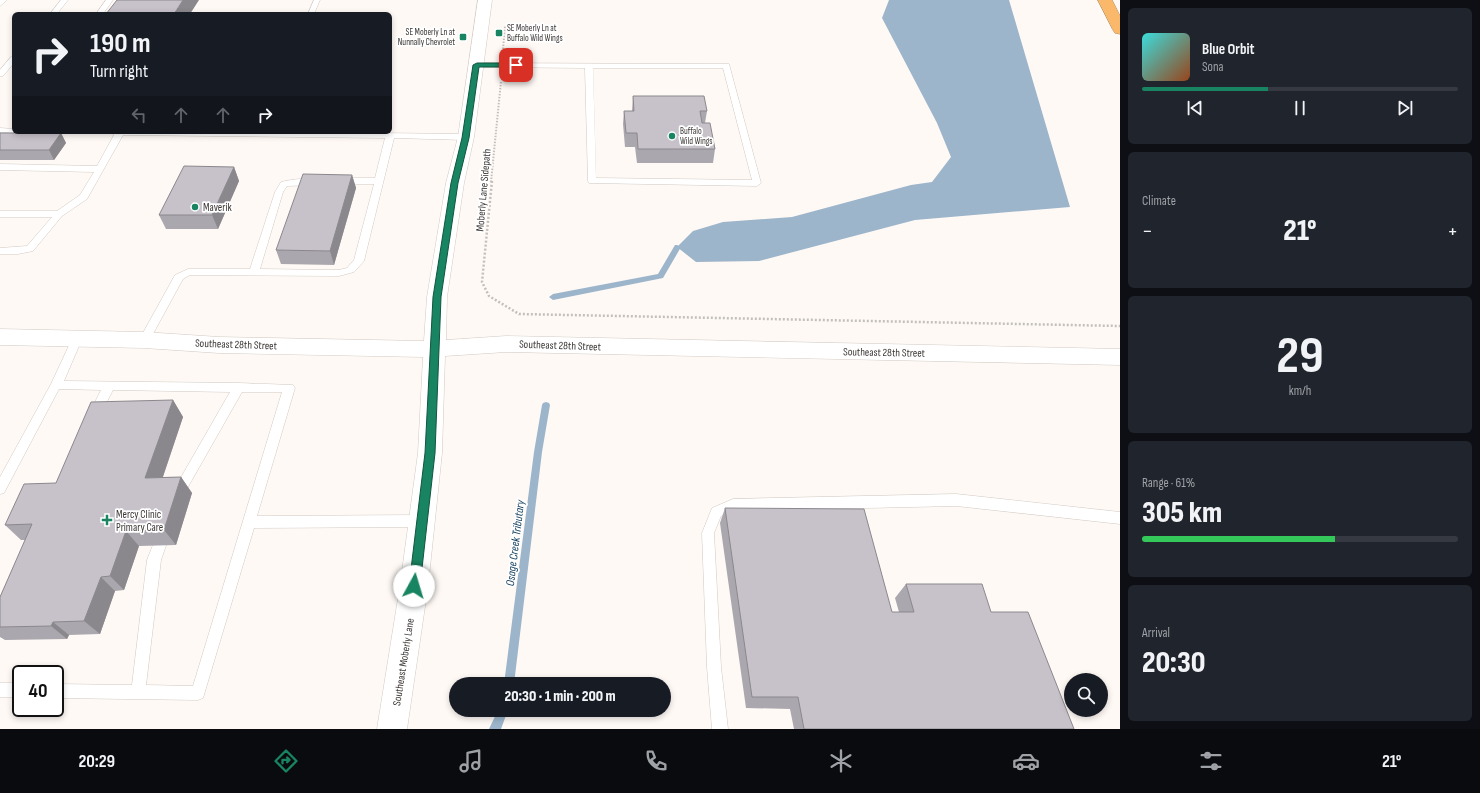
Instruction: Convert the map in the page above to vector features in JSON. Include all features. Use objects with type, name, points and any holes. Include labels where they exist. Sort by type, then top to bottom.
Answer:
[{"type":"highway","points":[[1106,0],[1120,30]]},
{"type":"main road","name":"Southeast Moberly Lane","points":[[392,729],[414,586],[430,453],[437,297],[455,183],[466,138],[485,0]]},
{"type":"main road","name":"Southeast 28th Street","points":[[0,337],[144,340],[220,345],[434,349],[506,344],[1120,357]]},
{"type":"lane","points":[[0,4],[4,0]]},
{"type":"lane","points":[[55,12],[65,0]]},
{"type":"lane","points":[[101,12],[110,0]]},
{"type":"lane","points":[[312,12],[317,0]]},
{"type":"lane","points":[[0,74],[12,60]]},
{"type":"lane","points":[[477,65],[726,66],[757,183],[592,181],[589,66]]},
{"type":"lane","points":[[0,251],[30,249],[59,214],[84,197],[119,134]]},
{"type":"lane","points":[[305,134],[466,138]]},
{"type":"lane","points":[[144,340],[179,277],[188,272],[339,273],[350,270],[359,261],[390,136]]},
{"type":"lane","points":[[0,168],[100,169]]},
{"type":"lane","points":[[254,272],[279,192],[284,184],[294,182],[379,181]]},
{"type":"lane","points":[[0,214],[59,214]]},
{"type":"lane","points":[[0,489],[56,385],[77,339]]},
{"type":"lane","points":[[56,385],[289,388],[198,693],[64,691]]},
{"type":"lane","points":[[88,429],[109,386]]},
{"type":"lane","points":[[174,508],[182,486],[239,387]]},
{"type":"lane","points":[[720,729],[714,667],[708,533],[716,512],[733,505],[956,500],[1120,518]]},
{"type":"lane","points":[[249,522],[422,521]]},
{"type":"lane","points":[[138,692],[154,560],[168,523]]},
{"type":"lane","points":[[0,690],[12,690]]},
{"type":"path","name":"Moberly Lane Sidepath","points":[[501,83],[482,282],[489,296],[519,314],[1120,326]]},
{"type":"water","points":[[889,0],[1009,0],[1070,207],[915,220],[759,261],[696,262],[677,247],[693,231],[723,222],[792,217],[911,185],[932,182],[951,157],[937,123],[882,18]]},
{"type":"building","points":[[117,0],[183,0],[175,12],[108,12]]},
{"type":"building","points":[[633,96],[704,96],[707,111],[700,111],[702,123],[710,123],[715,149],[638,149],[637,133],[626,133],[624,111],[634,111]]},
{"type":"building","points":[[0,133],[60,134],[49,150],[0,150]]},
{"type":"building","points":[[184,166],[234,167],[212,215],[159,215]]},
{"type":"building","points":[[303,174],[352,175],[330,251],[276,250]]},
{"type":"building","name":"Mercy Clinic Primary Care","points":[[173,400],[145,478],[181,477],[164,530],[126,531],[110,576],[101,577],[84,621],[53,622],[51,626],[0,627],[0,597],[32,524],[5,525],[24,484],[56,483],[91,402]]},
{"type":"building","points":[[725,508],[864,509],[892,612],[914,612],[906,584],[982,584],[991,612],[1028,612],[1064,704],[1064,717],[1069,717],[1074,729],[804,729],[798,697],[752,697]]},
{"type":"waterway","name":"Osage Creek Tributary","points":[[553,297],[660,276],[677,247]]},
{"type":"waterway","name":"Osage Creek Tributary","points":[[510,677],[538,452],[546,405]]},
{"type":"waterway","name":"Osage Creek Tributary","points":[[495,729],[500,717]]},
{"type":"place","name":"SE Moberly Ln at Buffalo Wild Wings","points":[[499,33]]},
{"type":"place","name":"SE Moberly Ln at Nunnally Chevrolet","points":[[463,37]]},
{"type":"place","name":"Buffalo Wild Wings","points":[[672,136]]},
{"type":"place","name":"Maverik","points":[[195,207]]},
{"type":"place","name":"Mercy Clinic Primary Care","points":[[107,520]]},
{"type":"route","points":[[414,586],[430,453],[434,397],[434,349],[437,297],[455,183],[466,138],[471,94],[477,65],[516,65]]}]
